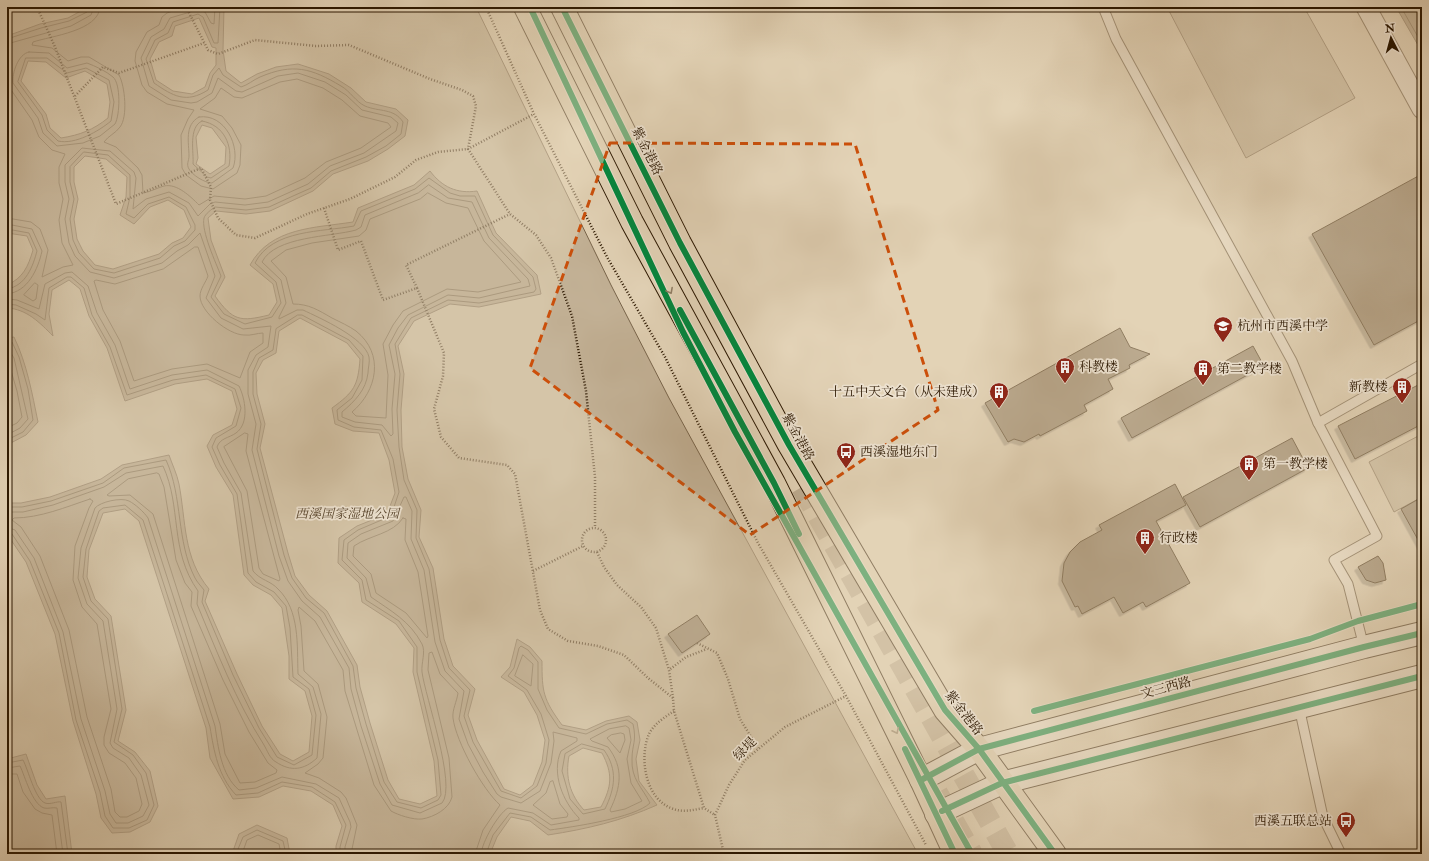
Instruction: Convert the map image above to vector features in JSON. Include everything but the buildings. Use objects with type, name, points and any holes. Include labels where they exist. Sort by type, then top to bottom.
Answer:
[{"type":"main road","points":[[525,7],[632,222],[774,483],[921,780],[955,854]]},
{"type":"main road","name":"紫金港路","points":[[562,7],[680,243],[789,445],[945,710],[979,749],[1054,854]]},
{"type":"main road","name":"文三西路","points":[[921,780],[979,749],[1364,646],[1422,633]]},
{"type":"main road","points":[[936,814],[1002,783],[1422,676]]},
{"type":"street","points":[[1366,7],[1422,109]]},
{"type":"lane","points":[[1103,7],[1116,39],[1292,361],[1318,423],[1377,536],[1334,560],[1348,584],[1364,646]]},
{"type":"lane","points":[[1318,423],[1422,364]]},
{"type":"lane","points":[[1299,707],[1323,817],[1341,854]]},
{"type":"path","points":[[7,8],[12,7]]},
{"type":"path","points":[[37,7],[56,46],[116,204],[201,168],[211,187],[210,200],[218,218],[236,235],[255,238],[307,214],[350,199],[395,177],[416,160],[438,152],[468,149],[534,114]]},
{"type":"path","points":[[186,7],[208,50],[218,54],[255,40],[316,46],[349,45],[430,79],[462,90],[473,96],[476,106],[468,149],[510,214],[536,235],[551,258],[572,316],[587,399],[595,477],[596,527]]},
{"type":"path","points":[[486,7],[534,114],[607,257],[665,357],[695,413],[718,464],[758,543],[846,696],[928,847]]},
{"type":"path","points":[[75,96],[103,67],[119,73],[204,43]]},
{"type":"path","points":[[324,208],[338,250],[361,241],[383,300],[417,288]]},
{"type":"path","points":[[510,214],[406,265],[417,288],[434,333],[444,353],[442,376],[434,409],[441,437],[459,458],[507,465],[515,474],[540,610],[548,629],[568,641],[598,646],[624,655],[648,678],[673,698]]},
{"type":"path","points":[[596,527],[603,531],[606,539],[604,547],[597,552],[589,551],[583,546],[581,539],[584,532],[596,527]]},
{"type":"path","points":[[533,571],[583,546]]},
{"type":"path","points":[[597,552],[604,567],[617,585],[641,607],[656,628],[669,670],[674,711],[704,808],[715,815],[723,854]]},
{"type":"path","points":[[697,643],[717,653],[728,679],[740,719],[758,748]]},
{"type":"path","points":[[669,670],[686,657],[707,649]]},
{"type":"path","points":[[674,711],[659,722],[650,734],[645,756],[647,778],[656,795],[670,808],[683,812],[704,808]]},
{"type":"highlighted area","points":[[610,143],[855,144],[938,410],[750,535],[530,368]]},
{"type":"green space","name":"西溪国家湿地公园","points":[[7,7],[476,7],[611,285],[669,398],[918,854],[7,854]]},
{"type":"green space","points":[[1167,7],[1304,7],[1355,98],[1246,158]]},
{"type":"green space","points":[[1422,434],[1422,497],[1394,512],[1369,462]]},
{"type":"water","points":[[88,7],[224,7],[223,50],[226,71],[241,83],[257,74],[276,67],[298,64],[329,74],[351,88],[366,102],[396,109],[408,120],[405,136],[388,149],[368,161],[333,174],[313,191],[270,211],[246,214],[216,211],[208,218],[211,240],[225,277],[215,296],[232,315],[238,318],[244,319],[269,315],[277,302],[273,284],[250,265],[259,252],[282,236],[309,228],[353,222],[358,208],[414,185],[430,171],[435,177],[450,188],[470,192],[477,191],[496,233],[537,275],[541,294],[479,307],[450,304],[414,321],[398,346],[404,374],[401,410],[402,447],[408,479],[421,510],[419,537],[433,568],[444,639],[453,666],[475,689],[468,715],[477,740],[504,789],[520,795],[533,785],[542,762],[545,740],[537,715],[524,692],[501,677],[510,667],[517,639],[530,647],[542,661],[542,680],[545,695],[547,701],[562,725],[586,730],[606,721],[629,716],[637,722],[640,740],[636,759],[639,781],[657,805],[630,816],[604,824],[548,835],[530,821],[511,817],[497,837],[490,854],[336,854],[336,846],[342,826],[333,805],[311,791],[283,786],[259,797],[233,799],[210,758],[206,728],[139,521],[125,509],[103,513],[89,550],[87,577],[95,599],[111,616],[126,710],[118,741],[135,752],[150,771],[158,806],[150,822],[130,832],[112,833],[101,818],[96,794],[73,721],[55,634],[26,562],[7,534],[7,503],[21,503],[50,497],[101,479],[122,465],[169,455],[179,484],[190,552],[194,565],[209,589],[205,601],[262,726],[280,754],[293,761],[309,752],[312,716],[305,691],[289,679],[289,656],[282,608],[271,595],[253,585],[244,575],[233,495],[216,467],[207,446],[213,435],[232,425],[237,409],[232,391],[207,379],[175,384],[125,401],[107,348],[89,316],[80,289],[69,280],[52,290],[49,314],[53,336],[27,314],[7,308],[7,285],[17,279],[24,271],[33,250],[27,236],[7,233],[7,36],[40,24],[68,18]],"holes":[[[199,18],[212,47],[216,48],[216,65],[210,73],[205,87],[192,94],[173,91],[156,80],[150,59],[159,42],[172,36],[175,26]],[[28,61],[46,62],[66,78],[85,71],[107,84],[110,102],[108,118],[92,129],[80,134],[61,138],[50,128],[46,114],[21,81]],[[202,125],[212,128],[226,147],[225,164],[210,174],[196,164],[198,158],[196,137]],[[85,156],[106,159],[127,177],[126,197],[120,215],[134,224],[150,207],[168,200],[184,210],[191,227],[183,238],[172,243],[159,254],[113,269],[95,265],[83,251],[77,239],[74,219],[78,199],[74,182],[74,167]],[[300,318],[347,343],[360,359],[358,376],[354,388],[332,408],[335,424],[353,431],[379,433],[389,460],[395,493],[387,514],[357,526],[339,538],[338,563],[359,583],[362,602],[396,624],[414,648],[413,672],[434,761],[437,796],[420,804],[399,799],[388,780],[360,687],[357,665],[327,611],[309,595],[295,576],[260,448],[265,424],[257,394],[256,373],[263,360],[276,353],[279,331]],[[583,748],[602,753],[606,760],[610,780],[605,800],[601,807],[584,810],[579,804],[572,792],[568,778],[569,756]]]},
{"type":"water","points":[[1396,7],[1422,7],[1422,52]]},
{"type":"water","points":[[14,337],[26,368],[38,422],[26,435],[7,445],[7,338]]},
{"type":"water","points":[[26,754],[37,785],[46,799],[65,796],[72,854],[7,854],[7,759]]},
{"type":"water","points":[[257,825],[287,838],[290,854],[232,854],[239,834]]},
{"type":"tunnel","points":[[802,487],[1008,854]]},
{"type":"tunnel","points":[[937,793],[972,854]]},
{"type":"cycle path","points":[[530,7],[683,332],[735,432],[972,854]]},
{"type":"cycle path","points":[[562,7],[680,243],[789,445],[945,710],[979,749],[1055,854]]},
{"type":"cycle path","points":[[680,310],[774,483],[799,534]]},
{"type":"cycle path","points":[[1034,711],[1310,639],[1358,621],[1422,604]]},
{"type":"cycle path","points":[[923,779],[979,749],[1422,633]]},
{"type":"cycle path","points":[[942,811],[1002,783],[1422,676]]},
{"type":"cycle path","points":[[905,749],[955,854]]},
{"type":"place","name":"杭州市西溪中学","points":[[1223,343]]},
{"type":"place","name":"科教楼","points":[[1065,384]]},
{"type":"place","name":"第二教学楼","points":[[1203,386]]},
{"type":"place","name":"新教楼","points":[[1402,404]]},
{"type":"place","name":"十五中天文台（从未建成）","points":[[999,409]]},
{"type":"place","name":"西溪湿地东门","points":[[846,469]]},
{"type":"place","name":"第一教学楼","points":[[1249,481]]},
{"type":"place","name":"行政楼","points":[[1145,555]]},
{"type":"place","name":"西溪五联总站","points":[[1346,838]]}]
